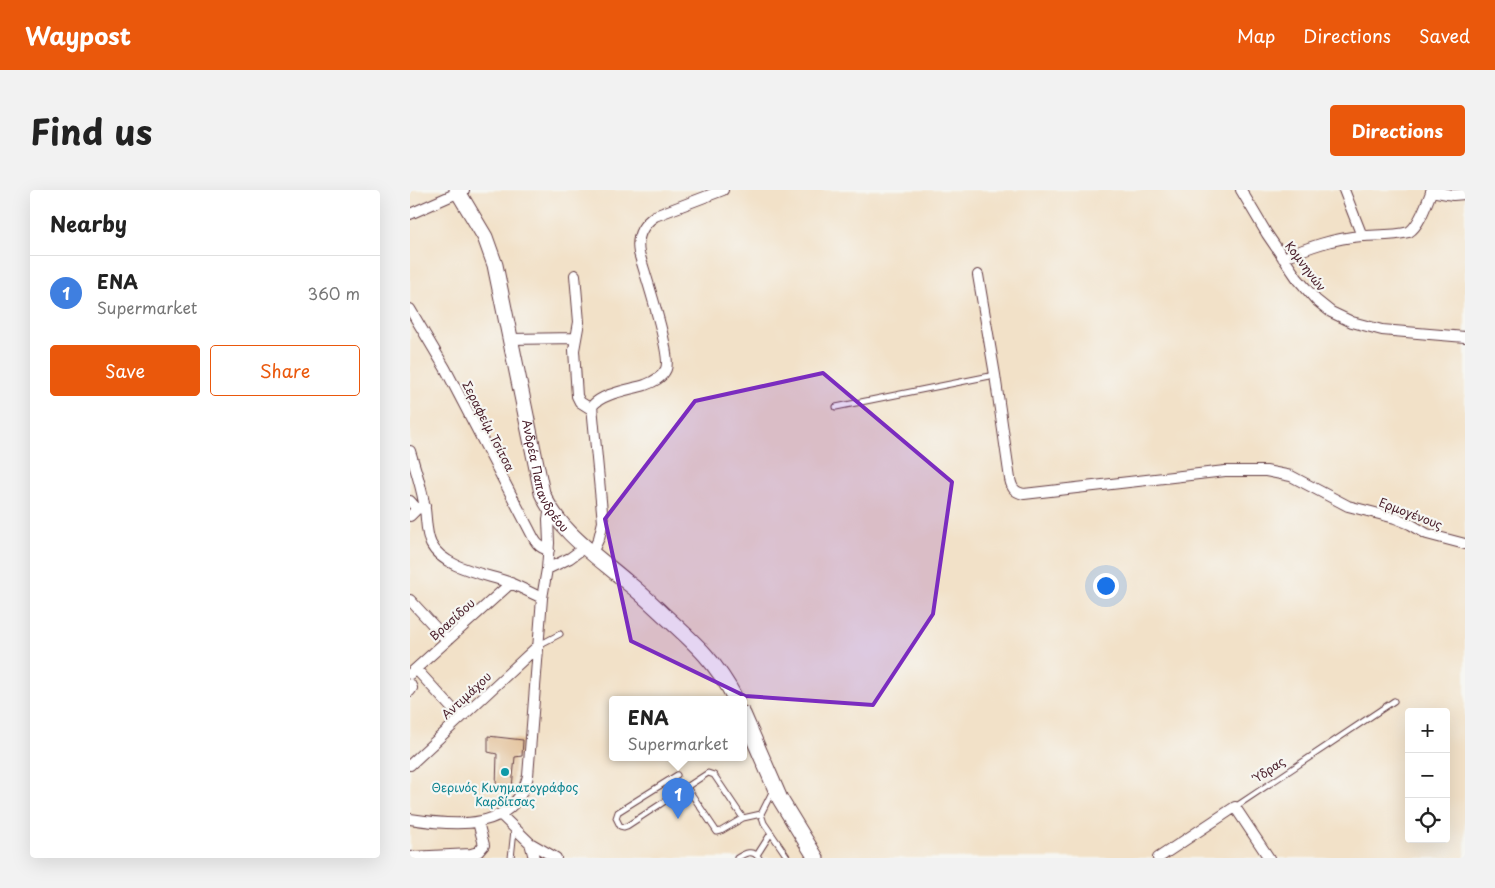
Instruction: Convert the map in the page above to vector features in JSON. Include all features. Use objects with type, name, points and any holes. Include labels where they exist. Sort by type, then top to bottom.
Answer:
[{"type":"main road","name":"Ανδρέα Παπανδρέου","points":[[460,191],[479,226],[491,254],[501,293],[542,493],[550,508],[569,532],[629,583],[701,649],[720,673],[734,696]]},
{"type":"main road","points":[[747,723],[774,787],[816,858]]},
{"type":"street","points":[[547,569],[589,550],[599,538],[603,522],[592,405],[602,398],[654,382],[661,377],[667,368],[666,351],[638,248],[639,236],[643,227],[655,216],[723,190]]},
{"type":"street","name":"Κομνηνών","points":[[1241,190],[1283,258],[1301,283],[1316,300],[1331,312],[1360,325],[1382,330],[1465,337]]},
{"type":"street","points":[[1344,190],[1362,236]]},
{"type":"street","points":[[1283,258],[1320,243],[1411,231],[1418,222],[1432,190],[1453,195],[1465,194]]},
{"type":"street","points":[[410,214],[460,191]]},
{"type":"street","points":[[575,275],[580,322],[574,350],[577,396],[580,402],[591,409]]},
{"type":"street","points":[[978,275],[995,375]]},
{"type":"street","name":"Σεραφείμ Τσίτσα","points":[[410,309],[445,368],[530,532],[542,549],[549,550]]},
{"type":"street","points":[[510,339],[576,338]]},
{"type":"street","name":"Ερμογένους","points":[[995,375],[1010,480],[1012,488],[1017,492],[1024,494],[1226,471],[1266,471],[1290,476],[1348,506],[1395,518],[1427,534],[1465,544]]},
{"type":"street","points":[[410,451],[417,510]]},
{"type":"street","points":[[410,501],[417,510],[433,547],[440,555],[460,566],[511,583],[542,598]]},
{"type":"street","points":[[410,819],[448,823],[478,822],[501,815],[518,799],[526,783],[542,598],[549,550],[548,519],[550,508]]},
{"type":"street","name":"Βρασίδου","points":[[413,671],[511,583]]},
{"type":"street","points":[[410,600],[447,640]]},
{"type":"street","name":"Αντιμάχου","points":[[412,758],[539,645]]},
{"type":"street","points":[[413,671],[460,717]]},
{"type":"street","points":[[410,684],[412,688],[410,691]]},
{"type":"street","points":[[1235,807],[1269,858]]},
{"type":"street","name":"Ύδρας","points":[[1158,858],[1235,807]]},
{"type":"street","points":[[501,815],[530,843],[556,858]]},
{"type":"street","points":[[478,822],[484,846],[484,858]]},
{"type":"street","points":[[530,843],[534,858]]},
{"type":"street","points":[[410,857],[470,854],[478,852],[484,846]]},
{"type":"lane","points":[[836,407],[995,375]]},
{"type":"lane","points":[[539,645],[560,634]]},
{"type":"lane","name":"Ύδρας","points":[[1235,807],[1394,702]]},
{"type":"lane","points":[[677,775],[618,812],[616,818],[620,826],[627,826],[708,773],[712,774],[743,818]]},
{"type":"lane","points":[[686,786],[717,832],[743,818],[761,814]]},
{"type":"lane","points":[[774,787],[761,814],[764,823],[788,858]]},
{"type":"lane","points":[[511,858],[514,829]]},
{"type":"lane","points":[[737,858],[749,852],[755,853],[758,856],[772,833]]},
{"type":"highlighted area","points":[[823,373],[952,482],[933,614],[873,705],[745,696],[631,641],[605,519],[695,401]]},
{"type":"building","name":"Θερινός Κινηματογράφος Καρδίτσας","points":[[488,736],[523,740],[522,756],[515,757],[512,787],[496,787],[497,754],[488,752]]},
{"type":"place","name":"Θερινός Κινηματογράφος Καρδίτσας","points":[[505,772]]},
{"type":"place","name":"ΕΝΑ","points":[[678,819]]}]
